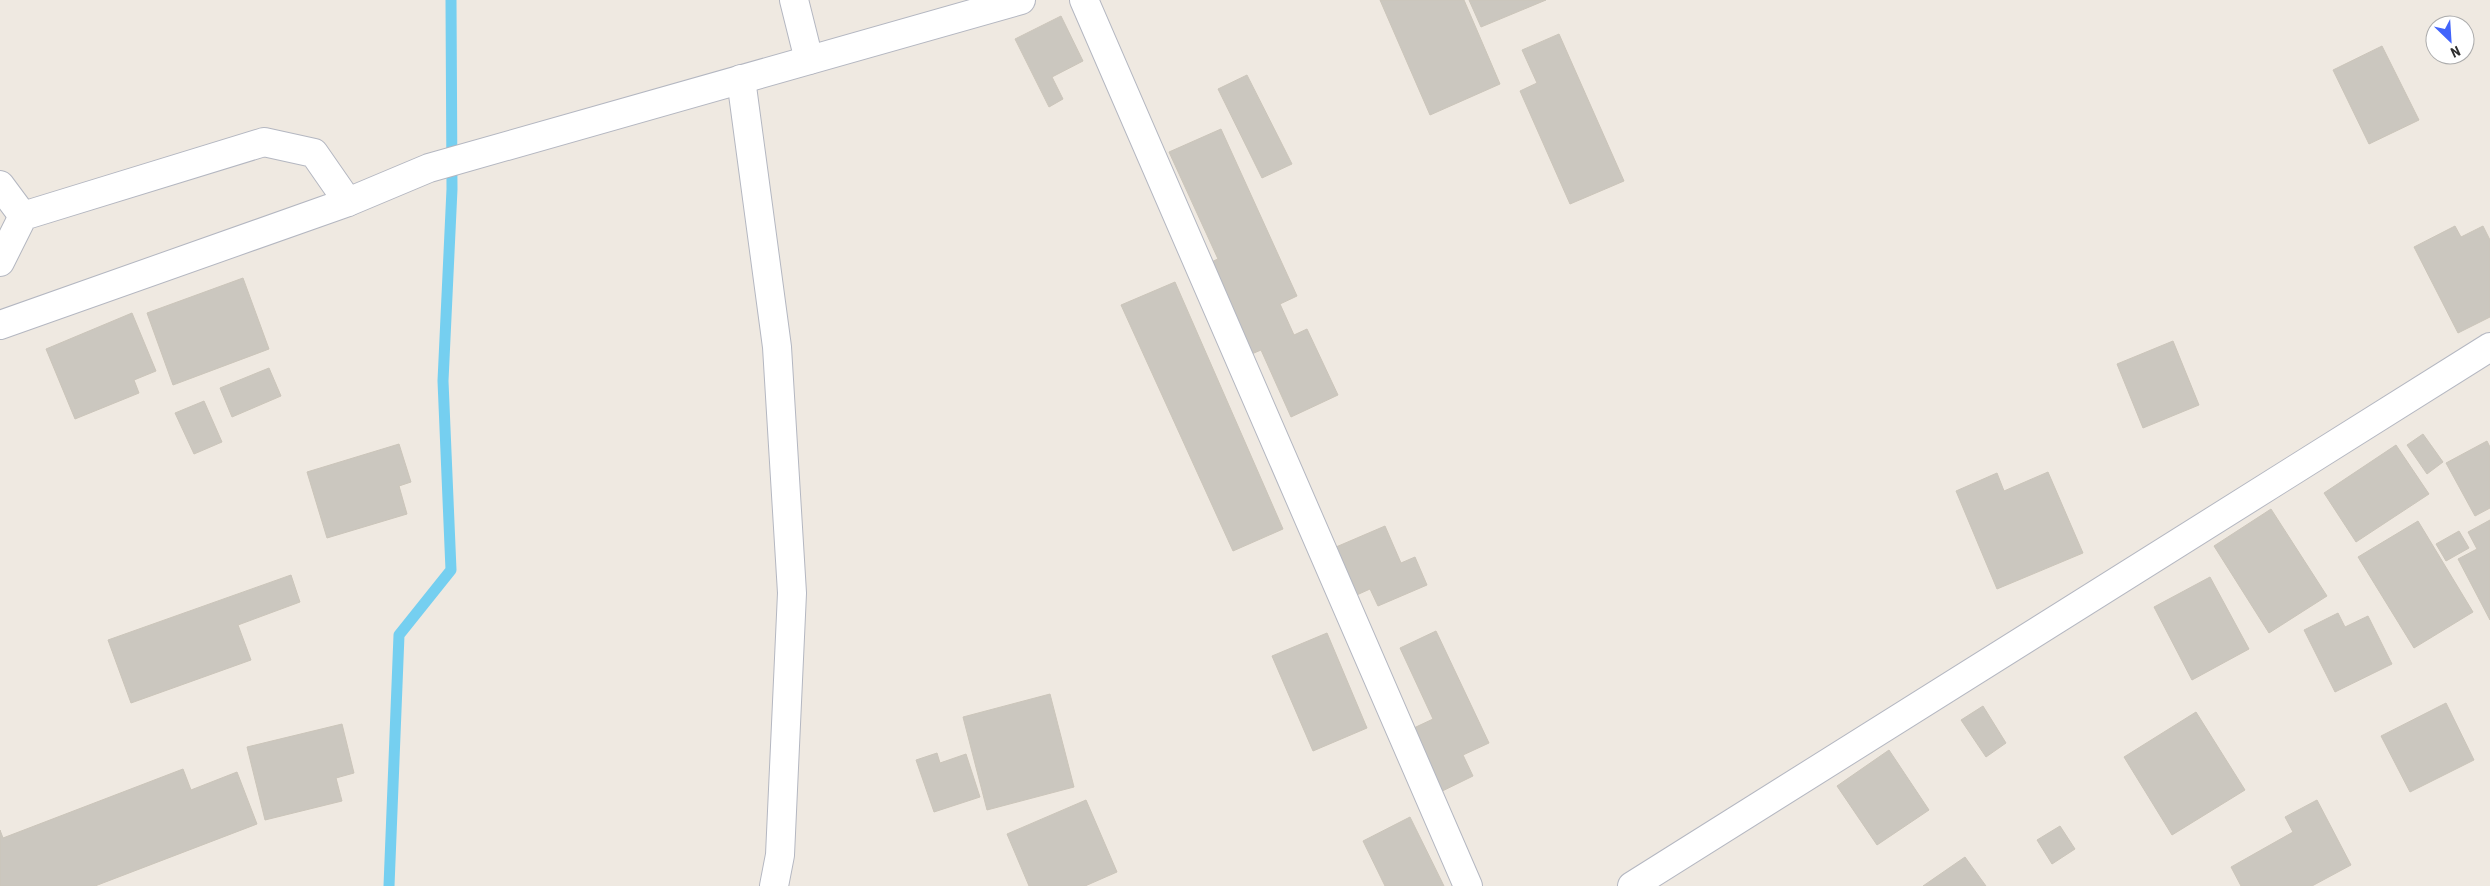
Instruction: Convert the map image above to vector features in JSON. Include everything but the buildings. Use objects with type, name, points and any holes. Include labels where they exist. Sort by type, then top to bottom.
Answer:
[{"type":"street","points":[[794,0],[809,60]]},
{"type":"street","points":[[0,325],[348,202],[429,168],[1021,0]]},
{"type":"street","points":[[1084,0],[1468,886]]},
{"type":"street","points":[[741,79],[777,347],[792,593],[780,855],[774,886]]},
{"type":"street","points":[[0,262],[23,216],[264,142],[314,153],[348,202]]},
{"type":"street","points":[[0,185],[23,216]]},
{"type":"street","points":[[1632,886],[2490,347]]},
{"type":"waterway","points":[[389,886],[399,635],[451,570],[443,381],[452,189],[451,0]]}]
